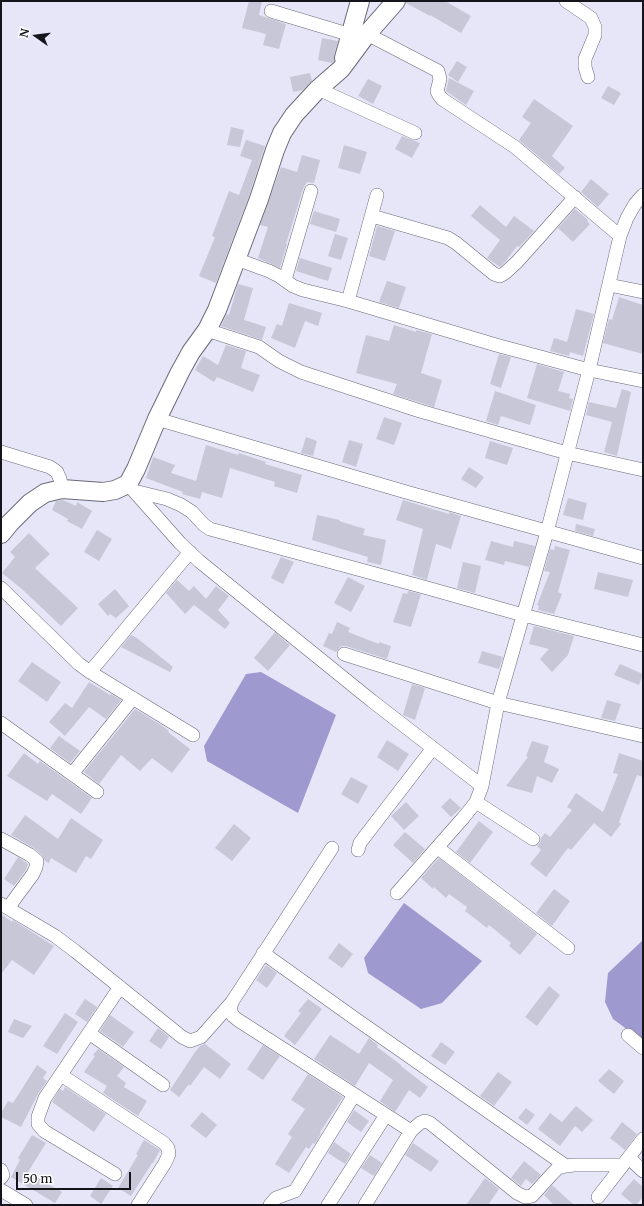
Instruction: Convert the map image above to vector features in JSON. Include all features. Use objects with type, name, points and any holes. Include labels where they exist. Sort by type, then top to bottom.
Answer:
[{"type":"street","points":[[359,34],[360,1]]},
{"type":"street","points":[[131,488],[136,469],[157,419],[191,352],[207,330],[217,310],[260,199],[274,150],[282,134],[294,115],[318,89],[341,69],[359,34],[396,1]]},
{"type":"street","points":[[566,1],[591,18],[595,27],[594,35],[585,59],[585,67],[588,77]]},
{"type":"street","points":[[271,11],[359,34],[438,71],[440,79],[437,91],[442,99],[515,147],[620,236]]},
{"type":"street","points":[[318,89],[415,133]]},
{"type":"street","points":[[285,280],[310,191]]},
{"type":"street","points":[[348,301],[377,194]]},
{"type":"street","points":[[372,216],[448,238],[494,274],[500,276],[517,262],[575,197]]},
{"type":"street","points":[[397,893],[438,848],[476,802],[482,786],[498,703],[547,532],[589,370],[620,236],[627,218],[640,202]]},
{"type":"street","points":[[236,259],[269,271],[303,290],[348,301],[589,370],[643,381]]},
{"type":"street","points":[[609,285],[643,292]]},
{"type":"street","points":[[207,330],[259,348],[279,361],[301,372],[420,411],[567,453],[643,470]]},
{"type":"street","points":[[157,419],[547,532],[643,558]]},
{"type":"street","points":[[1,452],[50,467],[57,472],[62,489]]},
{"type":"street","points":[[131,488],[190,552],[244,598],[359,691],[482,786]]},
{"type":"street","points":[[1,534],[30,503],[45,493],[62,489],[103,492],[131,488],[167,499],[180,505],[192,512],[204,525],[210,529],[523,615],[643,645]]},
{"type":"street","points":[[90,672],[190,552]]},
{"type":"street","points":[[1,588],[69,655],[90,672],[193,735]]},
{"type":"street","points":[[344,654],[498,703],[643,736]]},
{"type":"street","points":[[72,774],[133,698]]},
{"type":"street","points":[[1,723],[97,792]]},
{"type":"street","points":[[358,850],[360,843],[433,748]]},
{"type":"street","points":[[476,802],[533,838]]},
{"type":"street","points":[[1,839],[30,854],[37,861],[33,874],[5,906],[55,936],[182,1037],[190,1041],[201,1037],[232,1002],[332,848]]},
{"type":"street","points":[[438,848],[568,948]]},
{"type":"street","points":[[263,953],[356,1020],[566,1166]]},
{"type":"street","points":[[115,1174],[44,1131],[38,1124],[38,1117],[45,1098],[120,987]]},
{"type":"street","points":[[232,1002],[230,1010],[233,1016],[411,1132]]},
{"type":"street","points":[[90,1032],[163,1085]]},
{"type":"street","points":[[628,1035],[643,1048]]},
{"type":"street","points":[[61,1075],[168,1148],[169,1154],[165,1163],[138,1205]]},
{"type":"street","points":[[270,1205],[276,1198],[295,1190],[354,1095]]},
{"type":"street","points":[[328,1205],[386,1115]]},
{"type":"street","points":[[365,1205],[411,1132],[420,1123],[425,1121],[430,1123],[517,1193],[525,1197],[532,1196],[558,1168],[566,1166],[626,1161],[643,1171]]},
{"type":"street","points":[[598,1197],[643,1139]]},
{"type":"street","points":[[1,1170],[3,1175],[1,1178]]},
{"type":"street","points":[[1,1190],[26,1205]]},
{"type":"shaded area","points":[[261,672],[336,715],[298,813],[207,761],[204,746],[246,674]]},
{"type":"shaded area","points":[[404,903],[482,961],[442,1003],[421,1009],[368,973],[364,958]]},
{"type":"shaded area","points":[[643,940],[643,1041],[613,1019],[605,1002],[608,973]]},
{"type":"building","points":[[249,1],[262,1],[259,15],[286,24],[279,49],[263,45],[266,34],[242,28]]},
{"type":"building","points":[[406,1],[445,1],[471,16],[461,33],[406,3]]},
{"type":"building","points":[[322,38],[338,41],[334,61],[332,63],[318,60]]},
{"type":"building","points":[[457,61],[467,67],[458,82],[448,75]]},
{"type":"building","points":[[310,73],[312,81],[303,90],[293,92],[290,77]]},
{"type":"building","points":[[449,78],[474,91],[466,105],[446,91]]},
{"type":"building","points":[[368,79],[382,86],[373,104],[358,96]]},
{"type":"building","points":[[608,86],[621,93],[614,105],[601,98]]},
{"type":"building","points":[[534,99],[573,126],[552,156],[565,168],[559,174],[519,140],[531,123],[522,117]]},
{"type":"building","points":[[231,127],[244,130],[240,147],[227,145]]},
{"type":"building","points":[[402,136],[420,143],[412,158],[395,149]]},
{"type":"building","points":[[246,140],[265,146],[249,196],[216,283],[199,276],[215,237],[212,236],[229,191],[239,195],[252,160],[240,156]]},
{"type":"building","points":[[344,145],[367,152],[360,174],[338,168]]},
{"type":"building","points":[[302,155],[320,160],[314,183],[307,182],[303,189],[280,268],[258,258],[268,227],[260,225],[281,167],[297,172]]},
{"type":"building","points":[[591,179],[609,194],[598,207],[581,192]]},
{"type":"building","points":[[480,205],[506,227],[514,216],[534,231],[519,247],[517,246],[500,267],[487,258],[500,240],[471,216]]},
{"type":"building","points":[[575,209],[588,220],[587,221],[590,224],[573,242],[558,228]]},
{"type":"building","points":[[314,211],[340,219],[336,232],[310,224]]},
{"type":"building","points":[[377,226],[395,231],[385,261],[369,256]]},
{"type":"building","points":[[335,234],[348,238],[341,260],[328,256]]},
{"type":"building","points":[[300,258],[332,268],[328,281],[296,271]]},
{"type":"building","points":[[387,281],[406,287],[399,308],[379,302]]},
{"type":"building","points":[[238,284],[253,288],[244,320],[266,327],[262,340],[221,326],[227,314],[229,315]]},
{"type":"building","points":[[619,297],[643,305],[643,354],[603,343],[609,319],[612,320]]},
{"type":"building","points":[[289,303],[322,313],[318,326],[305,321],[295,348],[271,338],[277,324],[282,326]]},
{"type":"building","points":[[576,309],[594,314],[583,356],[570,352],[569,356],[550,351],[554,338],[567,342]]},
{"type":"building","points":[[394,325],[416,332],[416,330],[432,334],[421,373],[442,380],[434,407],[393,394],[397,384],[356,373],[366,335],[389,341]]},
{"type":"building","points":[[226,345],[246,351],[241,368],[260,375],[253,392],[217,377],[214,382],[195,370],[203,356],[218,365]]},
{"type":"building","points":[[499,354],[511,357],[501,388],[490,384]]},
{"type":"building","points":[[537,364],[564,372],[558,391],[570,394],[569,398],[573,399],[570,411],[527,398]]},
{"type":"building","points":[[622,389],[631,392],[617,456],[604,452],[612,422],[586,415],[589,402],[616,408]]},
{"type":"building","points":[[495,391],[536,405],[530,425],[501,416],[498,425],[486,421]]},
{"type":"building","points":[[384,417],[402,423],[394,445],[376,439]]},
{"type":"building","points":[[306,437],[317,441],[313,456],[301,453]]},
{"type":"building","points":[[349,440],[363,444],[356,467],[342,462]]},
{"type":"building","points":[[490,441],[513,448],[507,465],[485,458]]},
{"type":"building","points":[[206,445],[238,455],[239,453],[266,462],[265,464],[302,475],[297,493],[274,486],[275,482],[230,468],[222,498],[202,492],[200,499],[182,494],[183,492],[146,478],[153,457],[175,465],[171,473],[196,481]]},
{"type":"building","points":[[469,467],[484,477],[476,488],[461,479]]},
{"type":"building","points":[[568,498],[587,503],[583,520],[563,515]]},
{"type":"building","points":[[63,500],[76,506],[77,502],[92,511],[82,529],[67,521],[68,519],[52,510],[56,501]]},
{"type":"building","points":[[403,500],[449,514],[449,512],[461,516],[451,549],[436,544],[427,580],[412,575],[423,529],[396,520]]},
{"type":"building","points":[[317,515],[340,520],[339,521],[365,529],[363,535],[386,540],[381,565],[367,562],[368,557],[312,540]]},
{"type":"building","points":[[576,524],[595,529],[593,536],[575,531]]},
{"type":"building","points":[[97,530],[112,539],[99,561],[84,552]]},
{"type":"building","points":[[29,533],[50,554],[35,568],[78,608],[61,626],[23,590],[2,573],[15,557],[10,552]]},
{"type":"building","points":[[491,541],[513,547],[514,541],[535,546],[529,567],[505,561],[504,565],[485,560]]},
{"type":"building","points":[[555,546],[570,550],[558,592],[562,594],[554,614],[538,610],[539,606],[537,605],[550,572],[544,571],[550,549],[554,550]]},
{"type":"building","points":[[281,557],[294,562],[283,584],[271,578]]},
{"type":"building","points":[[463,562],[481,566],[475,593],[457,588]]},
{"type":"building","points":[[598,572],[633,580],[628,597],[594,589]]},
{"type":"building","points":[[348,577],[365,586],[351,612],[334,603]]},
{"type":"building","points":[[177,580],[189,591],[194,586],[206,599],[216,586],[229,596],[218,610],[230,623],[225,629],[194,605],[185,614],[166,593]]},
{"type":"building","points":[[115,589],[129,606],[116,618],[110,614],[108,616],[98,604]]},
{"type":"building","points":[[408,591],[421,594],[411,627],[393,622],[403,593],[407,594]]},
{"type":"building","points":[[337,622],[350,628],[348,632],[379,644],[379,642],[391,646],[387,659],[346,646],[341,646],[336,652],[323,646],[329,633],[332,634]]},
{"type":"building","points":[[534,626],[574,636],[568,655],[552,672],[540,659],[549,649],[529,644]]},
{"type":"building","points":[[275,632],[290,645],[268,671],[254,658]]},
{"type":"building","points":[[131,635],[137,638],[173,667],[170,672],[121,647]]},
{"type":"building","points":[[482,651],[503,657],[499,669],[478,663]]},
{"type":"building","points":[[32,662],[61,682],[47,702],[18,681]]},
{"type":"building","points":[[620,664],[643,674],[639,685],[614,675]]},
{"type":"building","points":[[89,682],[121,700],[106,719],[89,707],[65,736],[49,722],[65,703],[72,708]]},
{"type":"building","points":[[412,684],[425,688],[415,720],[403,715]]},
{"type":"building","points":[[607,700],[621,704],[615,721],[601,718]]},
{"type":"building","points":[[135,709],[161,725],[190,749],[172,773],[152,758],[140,771],[121,755],[99,784],[84,772]]},
{"type":"building","points":[[59,736],[80,751],[70,763],[50,748]]},
{"type":"building","points":[[387,740],[409,754],[398,771],[377,757]]},
{"type":"building","points":[[532,741],[549,746],[544,762],[559,769],[552,783],[537,776],[532,793],[506,786],[528,757],[526,756]]},
{"type":"building","points":[[24,753],[38,764],[40,761],[92,798],[81,814],[52,794],[47,801],[7,776]]},
{"type":"building","points":[[619,753],[643,761],[643,777],[637,775],[619,822],[621,824],[611,837],[594,823],[571,850],[568,848],[546,877],[530,864],[541,850],[537,846],[540,843],[541,838],[545,833],[550,837],[572,810],[567,807],[576,793],[603,812],[618,774],[613,773]]},
{"type":"building","points":[[351,777],[368,786],[358,804],[341,794]]},
{"type":"building","points":[[450,798],[461,808],[451,817],[441,807]]},
{"type":"building","points":[[406,802],[419,816],[404,830],[391,816]]},
{"type":"building","points":[[25,815],[58,839],[71,818],[103,840],[91,859],[86,856],[76,873],[51,858],[49,863],[45,861],[42,855],[35,849],[11,835]]},
{"type":"building","points":[[479,821],[493,832],[470,863],[456,852]]},
{"type":"building","points":[[234,824],[251,838],[232,861],[215,848]]},
{"type":"building","points":[[405,832],[425,849],[413,863],[393,845]]},
{"type":"building","points":[[18,857],[28,864],[26,870],[14,886],[4,879]]},
{"type":"building","points":[[439,858],[537,934],[520,955],[509,946],[511,943],[489,925],[487,928],[465,911],[467,907],[449,894],[446,898],[421,878]]},
{"type":"building","points":[[554,889],[570,901],[552,926],[536,913]]},
{"type":"building","points":[[1,914],[54,946],[34,975],[12,960],[1,974]]},
{"type":"building","points":[[339,943],[353,954],[342,968],[328,958]]},
{"type":"building","points":[[266,965],[277,973],[267,988],[256,980]]},
{"type":"building","points":[[549,986],[560,995],[537,1026],[525,1017]]},
{"type":"building","points":[[85,999],[97,1007],[87,1022],[75,1014]]},
{"type":"building","points":[[308,999],[322,1009],[295,1045],[284,1036],[301,1013],[298,1011]]},
{"type":"building","points":[[65,1013],[78,1022],[57,1054],[43,1046]]},
{"type":"building","points":[[110,1015],[134,1032],[123,1047],[100,1031]]},
{"type":"building","points":[[14,1019],[32,1026],[23,1038],[8,1032]]},
{"type":"building","points":[[158,1028],[169,1037],[161,1049],[149,1041]]},
{"type":"building","points":[[330,1035],[359,1054],[369,1038],[378,1045],[377,1047],[428,1087],[420,1098],[409,1090],[395,1112],[380,1101],[393,1080],[369,1063],[355,1086],[314,1059]]},
{"type":"building","points":[[441,1042],[455,1052],[445,1065],[431,1056]]},
{"type":"building","points":[[205,1044],[231,1064],[220,1079],[204,1067],[190,1086],[189,1084],[179,1097],[170,1090],[195,1052],[200,1046]]},
{"type":"building","points":[[263,1045],[280,1056],[263,1080],[247,1069]]},
{"type":"building","points":[[98,1049],[124,1067],[117,1076],[126,1083],[124,1087],[147,1101],[138,1116],[103,1093],[107,1086],[84,1072]]},
{"type":"building","points":[[37,1065],[47,1072],[43,1078],[47,1081],[38,1094],[21,1127],[1,1117],[1,1113],[8,1101],[13,1103]]},
{"type":"building","points":[[609,1069],[624,1081],[614,1094],[598,1081]]},
{"type":"building","points":[[498,1072],[512,1082],[494,1106],[480,1096]]},
{"type":"building","points":[[308,1074],[343,1097],[320,1132],[321,1133],[315,1144],[313,1143],[309,1149],[306,1147],[289,1173],[275,1164],[292,1137],[288,1134],[305,1109],[291,1100]]},
{"type":"building","points":[[65,1087],[106,1114],[94,1132],[52,1102],[60,1089],[63,1091]]},
{"type":"building","points":[[576,1106],[593,1120],[582,1132],[575,1126],[560,1146],[538,1129],[550,1113],[562,1122]]},
{"type":"building","points":[[526,1108],[535,1115],[527,1125],[518,1118]]},
{"type":"building","points":[[354,1110],[369,1121],[361,1132],[347,1122]]},
{"type":"building","points":[[202,1112],[217,1125],[206,1138],[190,1126]]},
{"type":"building","points":[[622,1122],[637,1134],[625,1150],[610,1138]]},
{"type":"building","points":[[32,1135],[46,1143],[28,1172],[62,1192],[55,1203],[11,1177],[20,1160],[18,1158]]},
{"type":"building","points":[[144,1140],[160,1150],[131,1196],[118,1188],[138,1155],[136,1154]]},
{"type":"building","points":[[334,1142],[351,1154],[345,1164],[328,1153]]},
{"type":"building","points":[[413,1143],[439,1161],[431,1172],[405,1155]]},
{"type":"building","points":[[370,1155],[382,1163],[374,1176],[361,1168]]},
{"type":"building","points":[[524,1161],[541,1175],[532,1184],[526,1179],[521,1186],[511,1178]]},
{"type":"building","points":[[101,1178],[113,1186],[101,1204],[90,1196]]},
{"type":"building","points":[[485,1178],[499,1189],[488,1205],[466,1205]]},
{"type":"building","points":[[634,1179],[643,1187],[643,1197],[636,1205],[621,1194]]},
{"type":"building","points":[[552,1185],[574,1205],[554,1205],[544,1195]]}]
